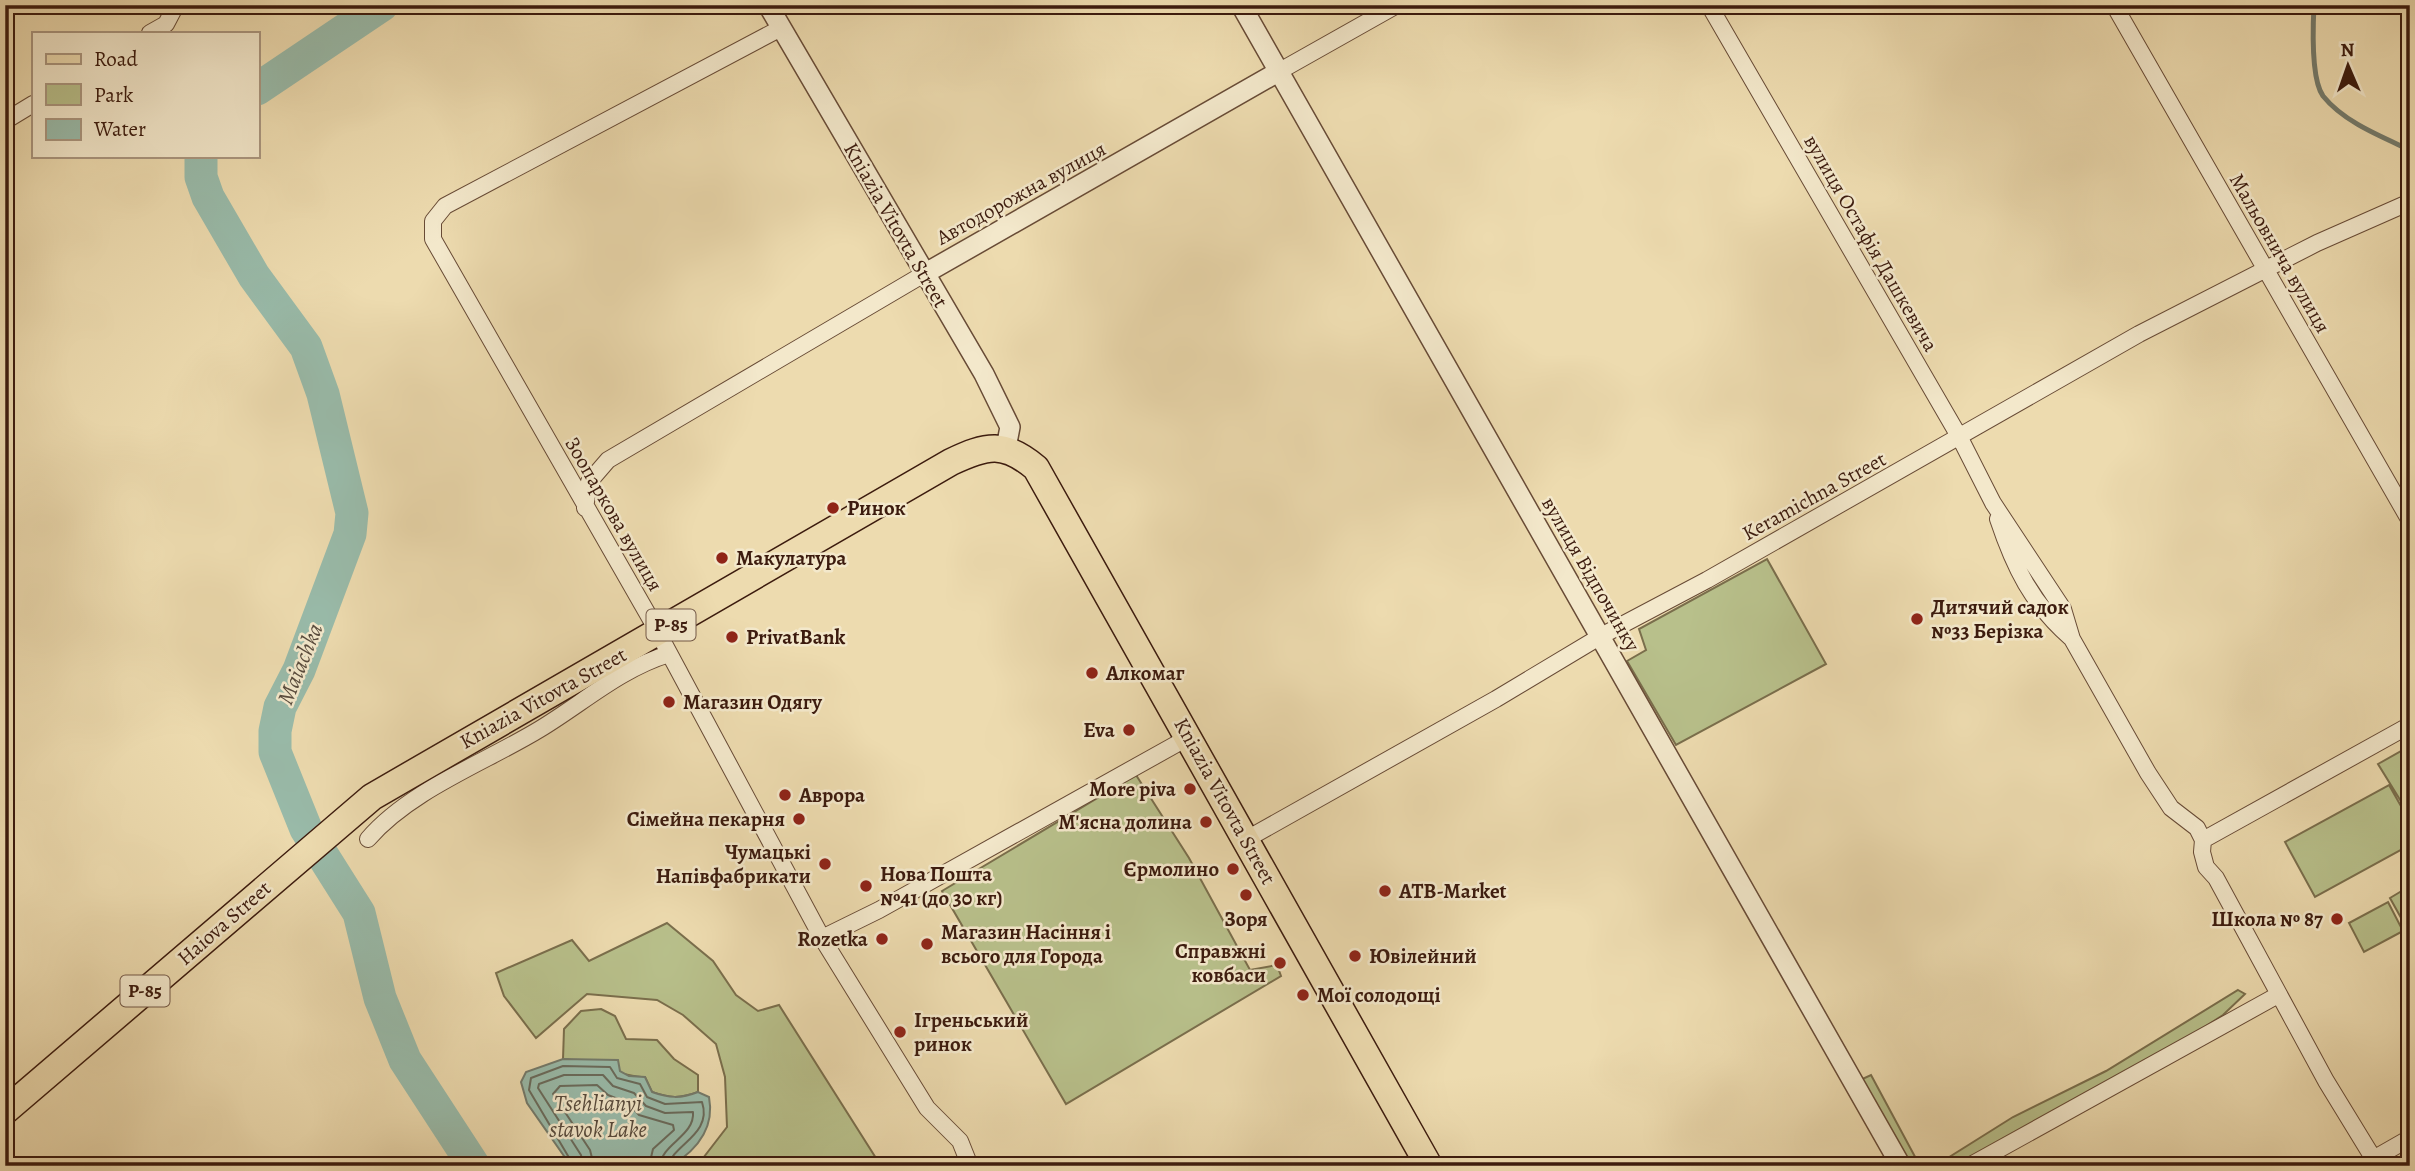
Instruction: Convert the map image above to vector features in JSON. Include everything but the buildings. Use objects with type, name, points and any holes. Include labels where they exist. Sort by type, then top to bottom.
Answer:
[{"type":"main road","name":"Kniazia Vitovta Street","points":[[284,871],[342,820],[406,775],[663,643],[951,462],[978,449],[1006,448],[1036,468],[1429,1166]]},
{"type":"main road","name":"Haiova Street","points":[[5,1111],[284,871]]},
{"type":"street","points":[[152,32],[166,24],[176,5]]},
{"type":"street","name":"Kniazia Vitovta Street","points":[[768,5],[984,374],[1010,427],[1006,448]]},
{"type":"street","name":"вулиця Відпочинку","points":[[1241,5],[1900,1166]]},
{"type":"street","name":"Автодорожна вулиця","points":[[585,509],[589,482],[608,460],[924,274],[1397,5]]},
{"type":"street","name":"вулиця Остафія Дашкевича","points":[[1709,5],[1960,439],[1993,503],[2011,559],[2045,615],[2072,639],[2148,774],[2171,808],[2197,828],[2203,840],[2202,852],[2206,867],[2216,878],[2326,1081],[2377,1162]]},
{"type":"street","name":"Мальовнича вулиця","points":[[2114,5],[2410,521]]},
{"type":"street","name":"Зоопаркова вулиця","points":[[781,28],[445,206],[433,221],[433,239],[663,643],[822,938],[927,1108],[960,1141],[970,1166]]},
{"type":"street","points":[[5,121],[32,105]]},
{"type":"street","name":"Keramichna Street","points":[[1245,840],[1496,699],[1601,635],[1960,439],[2139,334],[2265,269],[2410,202]]},
{"type":"street","points":[[368,839],[387,821],[443,783],[542,728],[591,693],[644,661],[663,643]]},
{"type":"street","points":[[2203,840],[2410,725]]},
{"type":"street","points":[[822,938],[879,910],[1189,737]]},
{"type":"street","points":[[1969,1166],[2278,995]]},
{"type":"street","points":[[2377,1162],[2410,1138]]},
{"type":"green space","points":[[1767,559],[1826,664],[1676,745],[1627,661],[1646,650],[1639,629]]},
{"type":"green space","points":[[2410,746],[2410,816],[2378,764]]},
{"type":"green space","points":[[1136,775],[1189,858],[1250,970],[1277,965],[1281,976],[1066,1104],[942,891]]},
{"type":"green space","points":[[2389,785],[2410,822],[2410,845],[2315,897],[2285,842]]},
{"type":"green space","points":[[2410,886],[2410,923],[2405,925],[2390,898]]},
{"type":"green space","points":[[2388,902],[2403,931],[2364,952],[2349,923]]},
{"type":"green space","points":[[667,923],[713,961],[736,995],[758,1011],[779,1005],[881,1166],[697,1166],[727,1127],[725,1077],[716,1044],[683,1015],[657,1000],[587,994],[536,1038],[504,996],[496,973],[572,940],[589,961]]},
{"type":"green space","points":[[2238,990],[2245,994],[2223,1015],[2167,1052],[1959,1166],[1935,1166],[2013,1117],[2106,1071]]},
{"type":"green space","points":[[601,1009],[615,1016],[626,1039],[657,1040],[674,1059],[698,1075],[698,1092],[680,1097],[664,1096],[652,1092],[645,1077],[563,1059],[564,1029],[581,1011]]},
{"type":"green space","points":[[1871,1075],[1920,1166],[1905,1166],[1858,1081]]},
{"type":"water","name":"Tsehlianyi stavok Lake","points":[[563,1059],[618,1060],[620,1071],[629,1076],[645,1077],[652,1092],[675,1097],[698,1092],[709,1097],[709,1119],[702,1137],[689,1153],[671,1166],[571,1166],[527,1103],[521,1082],[526,1072]]},
{"type":"waterway","name":"Maiachka","points":[[259,88],[382,5]]},
{"type":"waterway","points":[[2314,5],[2316,77],[2323,96],[2352,121],[2410,150]]},
{"type":"waterway","name":"Maiachka","points":[[201,158],[201,177],[208,197],[254,276],[306,347],[323,394],[352,513],[350,534],[299,670],[280,707],[275,731],[275,752],[306,829],[359,913],[380,998],[405,1060],[474,1166]]},
{"type":"place","name":"Ринок","points":[[833,508]]},
{"type":"place","name":"Макулатура","points":[[722,558]]},
{"type":"place","name":"Дитячий садок №33 Берізка","points":[[1917,619]]},
{"type":"place","name":"PrivatBank","points":[[732,637]]},
{"type":"place","name":"Алкомаг","points":[[1092,673]]},
{"type":"place","name":"Магазин Одягу","points":[[669,702]]},
{"type":"place","name":"Eva","points":[[1129,730]]},
{"type":"place","name":"More piva","points":[[1190,789]]},
{"type":"place","name":"Аврора","points":[[785,795]]},
{"type":"place","name":"Сімейна пекарня","points":[[799,819]]},
{"type":"place","name":"М'ясна долина","points":[[1206,822]]},
{"type":"place","name":"Чумацькі Напівфабрикати","points":[[825,864]]},
{"type":"place","name":"Єрмолино","points":[[1233,869]]},
{"type":"place","name":"Нова Пошта №41 (до 30 кг)","points":[[866,886]]},
{"type":"place","name":"ATB-Market","points":[[1385,891]]},
{"type":"place","name":"Зоря","points":[[1246,895]]},
{"type":"place","name":"Школа № 87","points":[[2337,919]]},
{"type":"place","name":"Rozetka","points":[[882,939]]},
{"type":"place","name":"Магазин Насіння і всього для Города","points":[[927,944]]},
{"type":"place","name":"Ювілейний","points":[[1355,956]]},
{"type":"place","name":"Справжні ковбаси","points":[[1280,963]]},
{"type":"place","name":"Мої солодощі","points":[[1303,995]]},
{"type":"place","name":"Ігреньський ринок","points":[[900,1032]]}]
